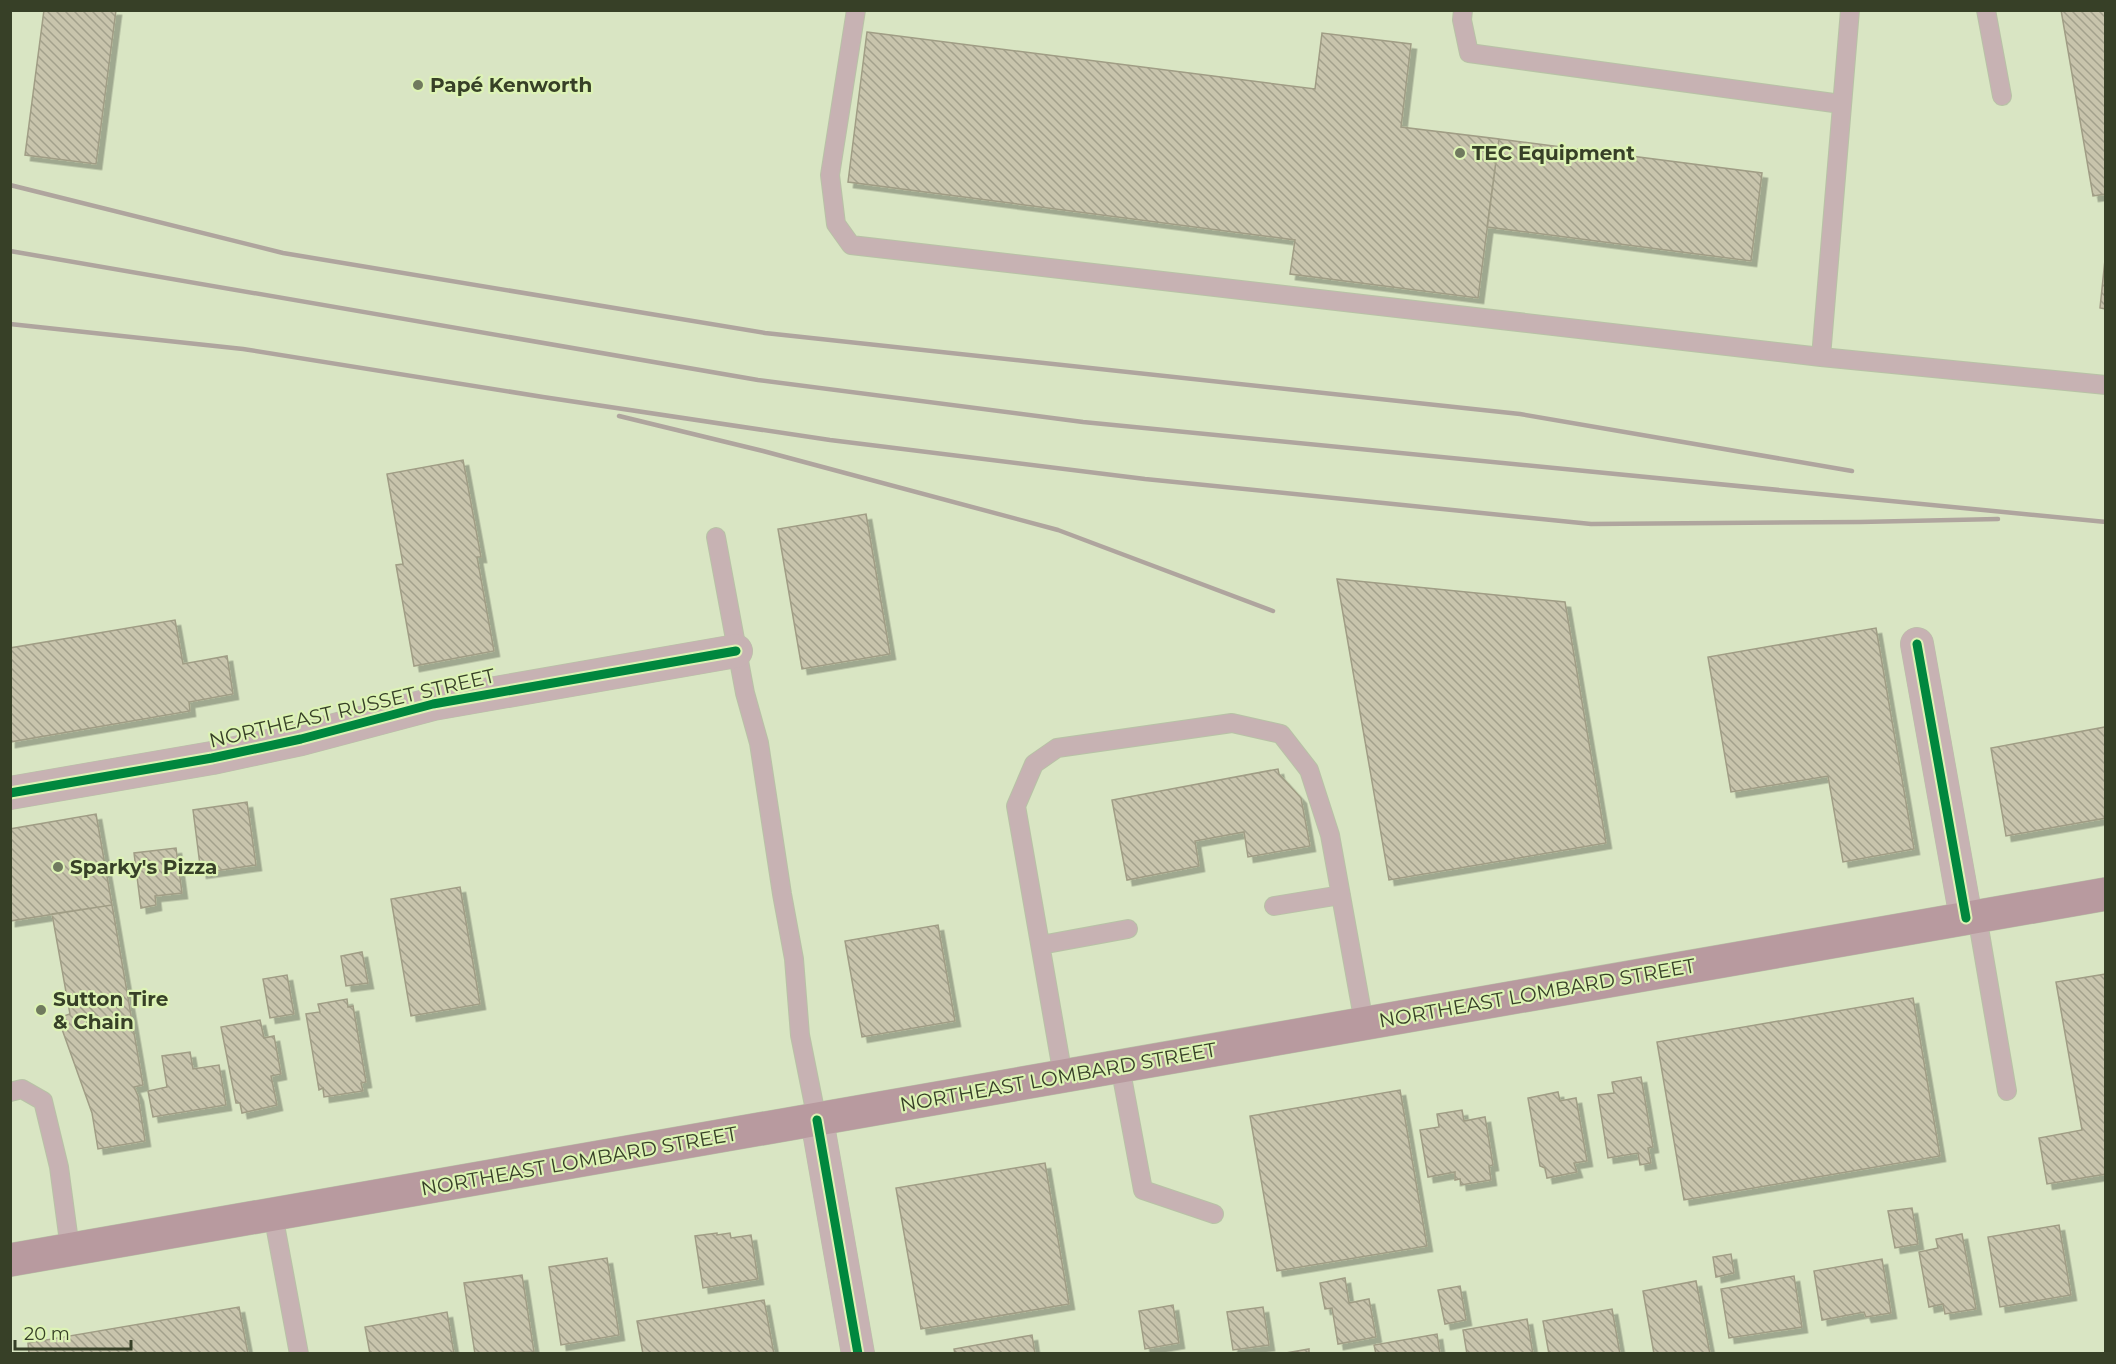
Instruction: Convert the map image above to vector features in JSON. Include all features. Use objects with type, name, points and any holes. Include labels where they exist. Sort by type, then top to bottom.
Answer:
[{"type":"main road","name":"NORTHEAST LOMBARD STREET","points":[[10,1260],[2106,894]]},
{"type":"street","points":[[1917,644],[1971,917]]},
{"type":"street","name":"NORTHEAST RUSSET STREET","points":[[10,793],[212,758],[301,739],[433,704],[736,651]]},
{"type":"street","points":[[817,1120],[858,1353]]},
{"type":"lane","points":[[856,10],[830,175],[836,224],[851,245],[1821,357],[2106,385]]},
{"type":"lane","points":[[1464,10],[1462,20],[1469,53],[1841,104]]},
{"type":"lane","points":[[1821,357],[1850,10]]},
{"type":"lane","points":[[1986,10],[2002,96]]},
{"type":"lane","points":[[716,537],[736,651],[759,743],[794,959],[800,1035],[817,1120]]},
{"type":"lane","points":[[1063,1076],[1016,806],[1034,764],[1057,748],[1232,723],[1281,734],[1309,770],[1330,836],[1364,1023]]},
{"type":"lane","points":[[1274,906],[1341,895]]},
{"type":"lane","points":[[1971,917],[2007,1091]]},
{"type":"lane","points":[[1041,945],[1128,929]]},
{"type":"lane","points":[[1120,1066],[1143,1190],[1214,1214]]},
{"type":"lane","points":[[10,1092],[22,1089],[43,1101],[59,1167],[70,1250]]},
{"type":"lane","points":[[273,1214],[298,1353]]},
{"type":"building","points":[[44,10],[116,10],[96,164],[25,155]]},
{"type":"building","points":[[2061,10],[2106,10],[2106,194],[2093,196]]},
{"type":"building","points":[[867,32],[1315,89],[1322,33],[1411,44],[1401,127],[1499,139],[1478,298],[1290,274],[1295,240],[848,182]]},
{"type":"building","points":[[1499,139],[1762,173],[1751,261],[1487,227]]},
{"type":"building","points":[[2106,250],[2106,309],[2100,308]]},
{"type":"building","points":[[463,460],[481,557],[477,557],[494,651],[414,666],[396,565],[403,564],[387,474]]},
{"type":"building","points":[[866,514],[890,654],[802,669],[778,529]]},
{"type":"building","points":[[1337,579],[1565,602],[1606,843],[1389,880]]},
{"type":"building","points":[[175,620],[183,664],[227,656],[233,694],[189,702],[190,711],[10,742],[10,648]]},
{"type":"building","points":[[1876,628],[1914,849],[1843,862],[1828,776],[1731,792],[1708,657]]},
{"type":"building","points":[[2105,727],[2106,818],[2006,836],[1991,748]]},
{"type":"building","points":[[1278,769],[1279,774],[1301,798],[1310,846],[1248,857],[1244,832],[1195,841],[1199,866],[1127,880],[1112,800]]},
{"type":"building","points":[[247,802],[256,865],[201,873],[193,810]]},
{"type":"building","name":"Sparky's Pizza","points":[[96,814],[112,905],[10,921],[10,829]]},
{"type":"building","points":[[176,848],[182,893],[155,896],[156,905],[141,908],[134,853]]},
{"type":"building","points":[[460,887],[480,1004],[411,1016],[391,899]]},
{"type":"building","points":[[112,905],[143,1085],[134,1087],[138,1096],[145,1141],[98,1149],[92,1113],[58,1018],[70,1014],[52,914]]},
{"type":"building","points":[[938,925],[955,1021],[862,1037],[845,941]]},
{"type":"building","points":[[362,952],[368,983],[346,986],[341,956]]},
{"type":"building","points":[[2106,974],[2106,1174],[2047,1184],[2039,1138],[2082,1130],[2056,982]]},
{"type":"building","points":[[287,975],[294,1014],[270,1018],[263,979]]},
{"type":"building","points":[[1913,998],[1940,1156],[1684,1200],[1657,1042]]},
{"type":"building","points":[[347,999],[348,1007],[353,1006],[366,1082],[361,1083],[363,1091],[324,1097],[323,1088],[319,1090],[306,1014],[320,1012],[318,1004]]},
{"type":"building","points":[[260,1020],[264,1038],[274,1036],[281,1074],[271,1076],[277,1105],[242,1113],[240,1103],[236,1103],[221,1027]]},
{"type":"building","points":[[190,1052],[193,1069],[219,1065],[226,1105],[153,1117],[148,1091],[167,1087],[162,1056]]},
{"type":"building","points":[[1641,1077],[1653,1147],[1648,1148],[1651,1163],[1640,1165],[1638,1153],[1608,1158],[1598,1095],[1614,1093],[1612,1082]]},
{"type":"building","points":[[1400,1090],[1427,1246],[1277,1271],[1250,1116]]},
{"type":"building","points":[[1558,1092],[1560,1101],[1576,1098],[1587,1161],[1574,1163],[1577,1172],[1547,1178],[1545,1168],[1540,1166],[1528,1098]]},
{"type":"building","points":[[1462,1110],[1464,1121],[1485,1117],[1493,1165],[1489,1166],[1491,1180],[1461,1185],[1460,1179],[1455,1180],[1455,1172],[1428,1177],[1420,1130],[1439,1127],[1437,1114]]},
{"type":"building","points":[[1045,1163],[1069,1304],[921,1329],[896,1188]]},
{"type":"building","points":[[1912,1208],[1918,1244],[1895,1248],[1888,1211]]},
{"type":"building","points":[[2059,1225],[2071,1295],[2000,1307],[1988,1237]]},
{"type":"building","points":[[717,1233],[717,1235],[730,1233],[731,1238],[751,1235],[758,1279],[703,1288],[695,1236]]},
{"type":"building","points":[[1962,1234],[1976,1309],[1945,1314],[1943,1304],[1929,1307],[1919,1252],[1938,1248],[1936,1239]]},
{"type":"building","points":[[1731,1254],[1734,1273],[1716,1277],[1713,1257]]},
{"type":"building","points":[[607,1258],[619,1335],[561,1345],[549,1267]]},
{"type":"building","points":[[1882,1259],[1891,1313],[1866,1317],[1864,1312],[1822,1320],[1814,1271]]},
{"type":"building","points":[[522,1275],[534,1352],[475,1354],[464,1283]]},
{"type":"building","points":[[1794,1276],[1802,1327],[1729,1338],[1721,1289]]},
{"type":"building","points":[[1345,1278],[1349,1303],[1369,1299],[1376,1337],[1338,1344],[1332,1308],[1325,1309],[1320,1283]]},
{"type":"building","points":[[1696,1281],[1710,1354],[1654,1354],[1643,1291]]},
{"type":"building","points":[[1460,1286],[1466,1320],[1445,1324],[1438,1290]]},
{"type":"building","points":[[764,1300],[774,1354],[643,1354],[637,1321]]},
{"type":"building","points":[[1173,1305],[1179,1343],[1145,1349],[1139,1311]]},
{"type":"building","points":[[239,1307],[248,1354],[29,1354],[28,1343]]},
{"type":"building","points":[[1263,1307],[1269,1345],[1233,1350],[1227,1312]]},
{"type":"building","points":[[1612,1309],[1620,1354],[1549,1354],[1543,1321]]},
{"type":"building","points":[[447,1312],[454,1354],[370,1354],[365,1327]]},
{"type":"building","points":[[1527,1319],[1533,1354],[1467,1354],[1463,1330]]},
{"type":"building","points":[[1437,1334],[1440,1354],[1376,1354],[1374,1345]]},
{"type":"building","points":[[1032,1335],[1035,1354],[955,1354],[954,1349]]},
{"type":"building","points":[[1309,1349],[1309,1354],[1280,1354]]},
{"type":"railway","points":[[10,185],[283,253],[765,333],[1520,414],[1852,471]]},
{"type":"railway","points":[[10,251],[758,380],[1083,422],[2106,522]]},
{"type":"railway","points":[[10,324],[243,349],[830,440],[1145,479],[1591,524],[1998,519]]},
{"type":"railway","points":[[619,416],[763,451],[1058,530],[1273,611]]},
{"type":"cycle path","points":[[1917,644],[1966,918]]},
{"type":"cycle path","points":[[10,793],[212,758],[301,739],[433,704],[736,651]]},
{"type":"cycle path","points":[[817,1120],[858,1354]]},
{"type":"place","name":"Papé Kenworth","points":[[418,85]]},
{"type":"place","name":"TEC Equipment","points":[[1460,153]]},
{"type":"place","name":"Sparky's Pizza","points":[[58,867]]},
{"type":"place","name":"Sutton Tire & Chain","points":[[41,1010]]}]
